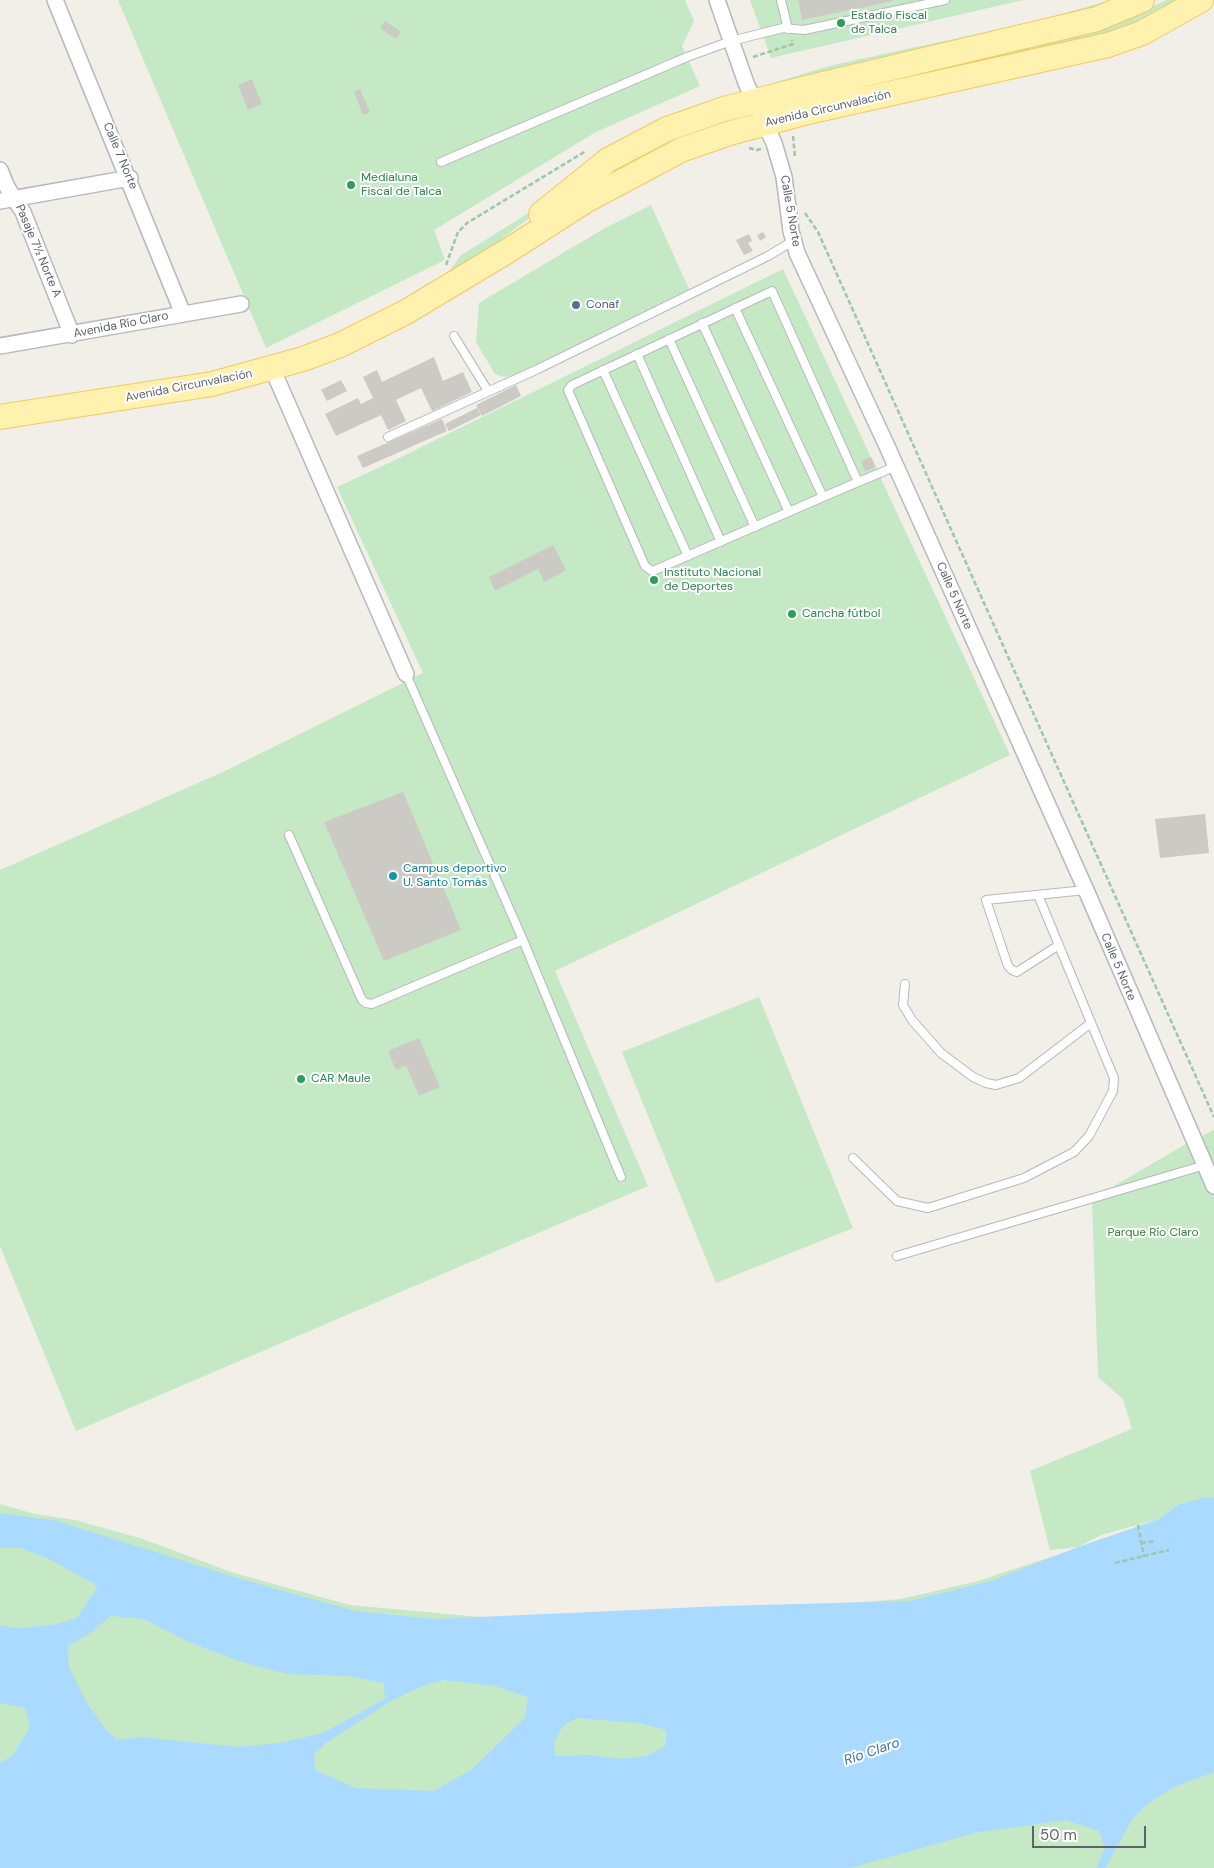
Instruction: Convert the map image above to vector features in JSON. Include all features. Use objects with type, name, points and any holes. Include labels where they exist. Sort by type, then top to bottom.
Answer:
[{"type":"main road","name":"Avenida Circunvalación","points":[[475,270],[590,174],[621,152],[667,129],[724,109],[755,101],[1097,19],[1142,0]]},
{"type":"main road","name":"Avenida Circunvalación","points":[[0,417],[212,384],[272,368],[340,345],[375,329],[475,270],[587,200],[663,158],[730,132],[812,111],[1108,45],[1142,33],[1202,0]]},
{"type":"street","name":"Calle 7 Norte","points":[[55,0],[130,178],[183,314]]},
{"type":"street","name":"Calle 5 Norte","points":[[717,0],[746,83],[766,123],[784,177],[793,241],[1086,890],[1214,1186]]},
{"type":"street","name":"Pasaje 7½ Norte A","points":[[0,170],[7,187],[7,200],[24,212],[72,335]]},
{"type":"street","points":[[7,200],[130,178]]},
{"type":"street","name":"Avenida Río Claro","points":[[0,346],[72,335],[241,304]]},
{"type":"street","points":[[272,368],[406,674]]},
{"type":"lane","points":[[781,0],[788,29]]},
{"type":"lane","points":[[440,162],[687,57],[731,41],[788,29],[804,30],[945,0]]},
{"type":"lane","points":[[388,437],[732,275],[793,241]]},
{"type":"lane","points":[[858,482],[773,292],[769,292],[602,370],[572,385],[568,393],[648,569],[655,570],[896,466]]},
{"type":"lane","points":[[735,308],[823,497]]},
{"type":"lane","points":[[702,323],[789,512]]},
{"type":"lane","points":[[454,336],[488,391]]},
{"type":"lane","points":[[669,339],[755,527]]},
{"type":"lane","points":[[636,354],[721,542]]},
{"type":"lane","points":[[602,370],[688,556]]},
{"type":"lane","points":[[406,674],[523,940],[621,1177]]},
{"type":"lane","points":[[289,835],[362,1000],[366,1003],[372,1004],[523,940]]},
{"type":"lane","points":[[1059,945],[1017,972],[1008,966],[986,900],[1086,890]]},
{"type":"lane","points":[[853,1158],[898,1201],[928,1208],[1024,1178],[1074,1152],[1090,1136],[1113,1090],[1114,1078],[1038,895]]},
{"type":"lane","points":[[904,984],[903,1005],[912,1020],[941,1052],[973,1077],[986,1083],[996,1085],[1019,1078],[1091,1023]]},
{"type":"lane","points":[[897,1256],[1206,1165]]},
{"type":"path","points":[[751,58],[793,44],[788,29]]},
{"type":"path","points":[[793,136],[795,162]]},
{"type":"path","points":[[804,211],[818,232],[1214,1117]]},
{"type":"path","points":[[444,269],[450,259],[458,232]]},
{"type":"path","points":[[1138,1525],[1144,1557]]},
{"type":"path","points":[[1141,1543],[1156,1541]]},
{"type":"path","points":[[1115,1563],[1169,1550]]},
{"type":"green space","name":"Medialuna Fiscal de Talca","points":[[118,0],[685,0],[694,21],[682,46],[700,86],[596,132],[434,230],[445,260],[266,348]]},
{"type":"green space","name":"Estadio Fiscal de Talca","points":[[750,0],[1023,0],[771,58]]},
{"type":"green space","points":[[1111,0],[1121,0],[1108,5],[766,85],[833,65],[1037,21]]},
{"type":"green space","points":[[1167,0],[1188,0],[1137,27],[784,107],[1114,24]]},
{"type":"green space","points":[[651,205],[689,289],[515,375],[504,377],[495,374],[476,342],[479,303],[605,228]]},
{"type":"green space","points":[[530,212],[532,216],[451,277],[448,273],[460,256]]},
{"type":"green space","points":[[783,269],[1010,755],[555,971],[648,1186],[76,1431],[0,1246],[0,870],[223,772],[423,673],[337,487]]},
{"type":"green space","points":[[759,997],[853,1228],[716,1283],[622,1052]]},
{"type":"green space","name":"Parque Río Claro","points":[[1214,1130],[1214,1510],[1170,1516],[1101,1535],[1078,1547],[1050,1550],[1030,1471],[1132,1429],[1123,1399],[1098,1377],[1092,1199],[1184,1145]]},
{"type":"green space","points":[[0,1504],[35,1514],[75,1520],[143,1539],[234,1573],[350,1605],[480,1617],[630,1620],[901,1599],[978,1581],[1084,1546],[1214,1513],[1214,1868],[0,1868]]},
{"type":"water","name":"Río Claro","points":[[1207,1497],[1214,1498],[1214,1772],[1176,1786],[1147,1804],[1132,1820],[1105,1868],[1096,1868],[1105,1849],[1099,1831],[1065,1820],[975,1833],[850,1868],[0,1868],[0,1763],[13,1755],[30,1727],[25,1708],[0,1703],[0,1625],[15,1628],[52,1625],[77,1618],[98,1586],[47,1558],[20,1548],[0,1548],[0,1513],[57,1521],[241,1579],[355,1611],[435,1619],[723,1606],[910,1601],[991,1581],[1078,1547],[1159,1519],[1178,1505]],"holes":[[[111,1616],[144,1619],[189,1642],[242,1662],[287,1674],[349,1676],[384,1683],[385,1699],[323,1733],[280,1743],[237,1747],[141,1737],[117,1740],[106,1730],[89,1706],[69,1668],[68,1646],[86,1636]],[[444,1680],[495,1686],[528,1697],[525,1718],[471,1770],[434,1791],[356,1788],[315,1770],[314,1754],[327,1742],[393,1700],[422,1686]],[[577,1718],[639,1723],[666,1730],[666,1745],[647,1756],[620,1759],[590,1755],[555,1756],[554,1742],[563,1726]]]},
{"type":"building","name":"Estadio Fiscal de Talca","points":[[798,0],[893,0],[893,1],[802,20]]},
{"type":"building","points":[[385,21],[401,32],[396,39],[380,28]]},
{"type":"building","points":[[252,79],[262,104],[248,110],[238,85]]},
{"type":"building","points":[[360,89],[370,112],[363,115],[354,92]]},
{"type":"building","points":[[763,232],[766,237],[760,241],[757,235]]},
{"type":"building","points":[[749,234],[752,241],[748,243],[753,251],[744,255],[736,240]]},
{"type":"building","points":[[434,357],[443,381],[463,372],[472,392],[432,411],[421,388],[396,400],[406,421],[388,430],[381,415],[336,436],[325,414],[358,398],[361,404],[373,398],[363,377],[377,370],[382,382]]},
{"type":"building","points":[[341,380],[347,391],[327,401],[321,390]]},
{"type":"building","points":[[516,385],[521,396],[482,416],[476,405]]},
{"type":"building","points":[[477,408],[481,415],[449,431],[445,424]]},
{"type":"building","points":[[442,419],[447,431],[363,468],[357,456]]},
{"type":"building","points":[[871,457],[876,467],[865,471],[861,461]]},
{"type":"building","points":[[553,545],[566,570],[544,582],[538,569],[495,591],[489,577]]},
{"type":"building","name":"Campus deportivo U. Santo Tomás","points":[[403,792],[461,930],[384,961],[324,822]]},
{"type":"building","points":[[1205,814],[1209,853],[1160,858],[1155,819]]},
{"type":"building","points":[[419,1038],[440,1087],[419,1096],[406,1065],[396,1070],[388,1051]]},
{"type":"place","name":"Estadio Fiscal de Talca","points":[[841,23]]},
{"type":"place","name":"Medialuna Fiscal de Talca","points":[[351,185]]},
{"type":"place","name":"Conaf","points":[[576,305]]},
{"type":"place","name":"Instituto Nacional de Deportes","points":[[654,580]]},
{"type":"place","name":"Cancha fútbol","points":[[792,614]]},
{"type":"place","name":"Campus deportivo U. Santo Tomás","points":[[393,876]]},
{"type":"place","name":"CAR Maule","points":[[301,1079]]}]
